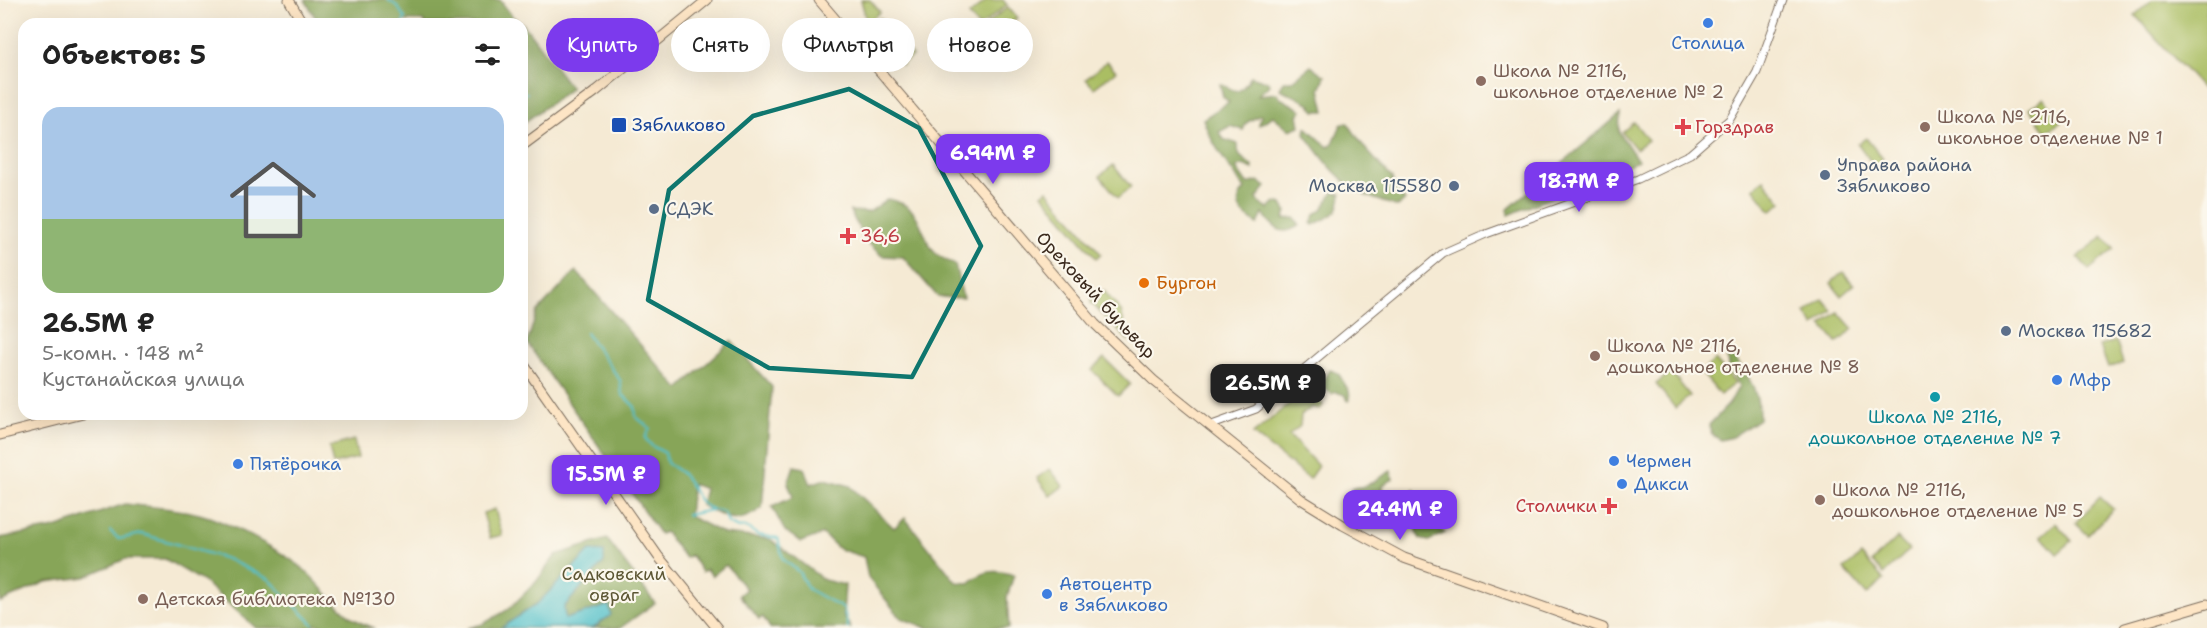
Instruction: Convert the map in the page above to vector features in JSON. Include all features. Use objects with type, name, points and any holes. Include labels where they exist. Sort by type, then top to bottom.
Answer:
[{"type":"street","points":[[289,0],[300,18]]},
{"type":"street","points":[[528,142],[595,92],[707,0]]},
{"type":"street","name":"Ореховый бульвар","points":[[819,0],[1076,303],[1134,364],[1301,498],[1404,558],[1604,628]]},
{"type":"street","points":[[1212,425],[1256,409],[1443,254],[1486,234],[1638,179],[1690,154],[1730,119],[1757,72],[1783,0]]},
{"type":"street","points":[[528,371],[658,556],[717,628]]},
{"type":"street","points":[[0,435],[59,420]]},
{"type":"street","points":[[2125,628],[2205,605]]},
{"type":"highlighted area","points":[[849,89],[919,128],[981,246],[912,377],[769,368],[648,300],[669,190],[753,116]]},
{"type":"green space","points":[[305,0],[500,0],[515,18],[316,18]]},
{"type":"green space","points":[[861,0],[870,0],[880,12],[873,18],[866,18]]},
{"type":"green space","points":[[987,0],[1003,0],[1007,5],[990,18],[972,18],[969,15]]},
{"type":"green space","points":[[2152,0],[2207,0],[2207,94],[2135,15]]},
{"type":"green space","points":[[1008,7],[1017,18],[994,18]]},
{"type":"green space","points":[[528,30],[546,54],[546,72],[559,72],[571,88],[528,120]]},
{"type":"green space","points":[[1107,61],[1116,71],[1094,88],[1086,79]]},
{"type":"green space","points":[[1311,66],[1325,76],[1320,89],[1325,111],[1315,111],[1309,103],[1280,89],[1284,81],[1292,81]]},
{"type":"green space","points":[[1251,76],[1269,82],[1270,85],[1258,95],[1277,93],[1280,98],[1302,110],[1298,115],[1300,126],[1290,130],[1273,116],[1259,125],[1262,116],[1260,115],[1246,123],[1243,130],[1230,126],[1219,132],[1223,139],[1238,144],[1241,157],[1252,166],[1253,169],[1243,165],[1236,168],[1247,184],[1258,181],[1266,187],[1257,198],[1260,204],[1268,209],[1275,202],[1282,204],[1286,211],[1284,219],[1295,218],[1300,225],[1288,231],[1279,230],[1263,214],[1258,224],[1243,214],[1239,200],[1245,189],[1216,147],[1203,119],[1229,102],[1223,97],[1220,84],[1237,91],[1243,88]]},
{"type":"green space","points":[[2044,98],[2061,122],[2046,132],[2029,108]]},
{"type":"green space","points":[[1620,114],[1619,132],[1638,161],[1509,215],[1507,210]]},
{"type":"green space","points":[[1347,122],[1364,147],[1392,178],[1394,188],[1405,200],[1398,207],[1367,196],[1349,185],[1332,169],[1305,134],[1306,127],[1328,147],[1333,143],[1341,125]]},
{"type":"green space","points":[[1634,122],[1648,140],[1636,149],[1622,132]]},
{"type":"green space","points":[[1866,138],[1883,159],[1874,166],[1858,144]]},
{"type":"green space","points":[[1113,165],[1131,187],[1118,198],[1100,176]]},
{"type":"green space","points":[[1764,180],[1782,202],[1771,211],[1753,188]]},
{"type":"green space","points":[[1047,190],[1101,254],[1096,258],[1042,194]]},
{"type":"green space","points":[[1333,192],[1341,194],[1336,211],[1313,225],[1311,223],[1316,213],[1321,211]]},
{"type":"green space","points":[[888,199],[907,206],[917,218],[934,252],[955,265],[963,298],[938,297],[903,257],[882,256],[865,240],[850,211],[869,212]]},
{"type":"green space","points":[[2103,236],[2114,249],[2089,270],[2078,257]]},
{"type":"green space","points":[[576,271],[679,389],[731,341],[772,387],[762,508],[739,519],[725,517],[701,505],[705,489],[692,484],[689,516],[724,534],[770,539],[824,580],[845,585],[843,615],[851,628],[770,628],[763,617],[759,619],[739,595],[746,589],[726,565],[712,576],[707,569],[702,572],[691,555],[685,558],[665,532],[660,534],[528,344],[537,312]]},
{"type":"green space","points":[[1843,272],[1854,285],[1841,296],[1831,283]]},
{"type":"green space","points":[[1098,291],[1104,291],[1121,311],[1128,340],[1091,303],[1091,296]]},
{"type":"green space","points":[[1823,299],[1833,311],[1814,326],[1805,313]]},
{"type":"green space","points":[[1838,312],[1853,329],[1837,343],[1822,325]]},
{"type":"green space","points":[[2116,341],[2123,363],[2108,368],[2100,346]]},
{"type":"green space","points":[[1733,357],[1752,386],[1758,402],[1759,419],[1732,437],[1721,440],[1712,435],[1709,425],[1729,404],[1739,386],[1728,367],[1727,358]]},
{"type":"green space","points":[[1104,358],[1130,384],[1118,396],[1092,370]]},
{"type":"green space","points":[[1715,360],[1735,383],[1720,395],[1701,372]]},
{"type":"green space","points":[[1330,370],[1338,373],[1349,391],[1348,401],[1345,395],[1336,392],[1332,394],[1325,389],[1324,381]]},
{"type":"green space","points":[[1671,372],[1690,396],[1675,408],[1656,384]]},
{"type":"green space","points":[[1308,388],[1323,405],[1320,409],[1312,407],[1301,415],[1300,426],[1289,435],[1318,466],[1309,479],[1253,434]]},
{"type":"green space","points":[[354,440],[358,458],[333,464],[329,447]]},
{"type":"green space","points":[[794,466],[804,468],[811,484],[825,479],[850,486],[894,528],[905,518],[956,582],[969,583],[980,575],[990,572],[1014,575],[1007,597],[1009,628],[927,628],[901,618],[868,578],[864,557],[839,549],[823,534],[801,542],[785,531],[772,507],[793,497],[788,483]]},
{"type":"green space","points":[[1050,469],[1063,486],[1050,496],[1037,478]]},
{"type":"green space","points":[[1391,471],[1393,479],[1381,487],[1389,497],[1386,501],[1389,508],[1399,501],[1405,503],[1414,490],[1420,497],[1419,503],[1427,509],[1433,508],[1435,526],[1445,533],[1429,541],[1420,539],[1415,526],[1393,518],[1384,525],[1373,514],[1375,506],[1372,495],[1364,514],[1357,509],[1359,496],[1351,492],[1352,488],[1366,486]]},
{"type":"green space","points":[[2100,497],[2113,509],[2088,535],[2075,523]]},
{"type":"green space","points":[[125,504],[199,514],[237,529],[266,544],[301,567],[344,611],[375,628],[334,628],[314,624],[315,628],[256,628],[204,582],[165,559],[125,559],[85,577],[46,582],[0,602],[0,538],[55,528]]},
{"type":"green space","points":[[495,509],[502,535],[490,538],[483,513]]},
{"type":"green space","points":[[2056,523],[2072,541],[2057,554],[2041,536]]},
{"type":"green space","points":[[1897,538],[1909,550],[1884,574],[1872,562]]},
{"type":"green space","name":"Садковский овраг","points":[[607,539],[655,603],[620,628],[593,628],[600,624],[609,605],[565,619],[564,607],[604,562],[590,551],[538,603],[501,628],[467,628],[483,624],[509,609],[536,582],[556,555]]},
{"type":"green space","points":[[1861,555],[1884,580],[1867,595],[1844,569]]},
{"type":"water","points":[[590,551],[604,552],[604,562],[564,607],[565,619],[609,605],[611,615],[593,628],[501,628],[538,603]]},
{"type":"waterway","points":[[388,0],[397,6],[405,18]]},
{"type":"waterway","points":[[586,333],[620,380],[622,394],[635,407],[636,417],[650,428],[645,438],[652,446],[665,453],[667,463],[683,475],[702,504],[724,512],[728,523],[738,528],[746,527],[758,535],[778,538],[783,559],[799,572],[808,589],[844,609],[848,628]]},
{"type":"waterway","name":"Садковский овраг","points":[[687,515],[711,510]]},
{"type":"waterway","points":[[110,531],[119,539],[142,534],[227,559],[269,579],[313,624]]},
{"type":"place","name":"Столица","points":[[1708,23]]},
{"type":"place","name":"Школа № 2116, школьное отделение № 2","points":[[1481,81]]},
{"type":"place","name":"Зябликово","points":[[619,125]]},
{"type":"place","name":"Горздрав","points":[[1683,127]]},
{"type":"place","name":"Школа № 2116, школьное отделение № 1","points":[[1925,127]]},
{"type":"place","name":"Управа района Зябликово","points":[[1825,175]]},
{"type":"place","name":"Москва 115580","points":[[1454,186]]},
{"type":"place","name":"СДЭК","points":[[654,209]]},
{"type":"place","name":"36,6","points":[[848,236]]},
{"type":"place","name":"Бургон","points":[[1144,283]]},
{"type":"place","name":"Москва 115682","points":[[2006,331]]},
{"type":"place","name":"Школа № 2116, дошкольное отделение № 8","points":[[1595,356]]},
{"type":"place","name":"Мфр","points":[[2057,380]]},
{"type":"place","name":"Школа № 2116, дошкольное отделение № 7","points":[[1935,397]]},
{"type":"place","name":"Чермен","points":[[1614,461]]},
{"type":"place","name":"Пятёрочка","points":[[238,464]]},
{"type":"place","name":"Дикси","points":[[1622,484]]},
{"type":"place","name":"Школа № 2116, дошкольное отделение № 5","points":[[1820,500]]},
{"type":"place","name":"Столички","points":[[1609,506]]},
{"type":"place","name":"Автоцентр в Зябликово","points":[[1047,594]]},
{"type":"place","name":"Детская библиотека №130","points":[[143,599]]}]
